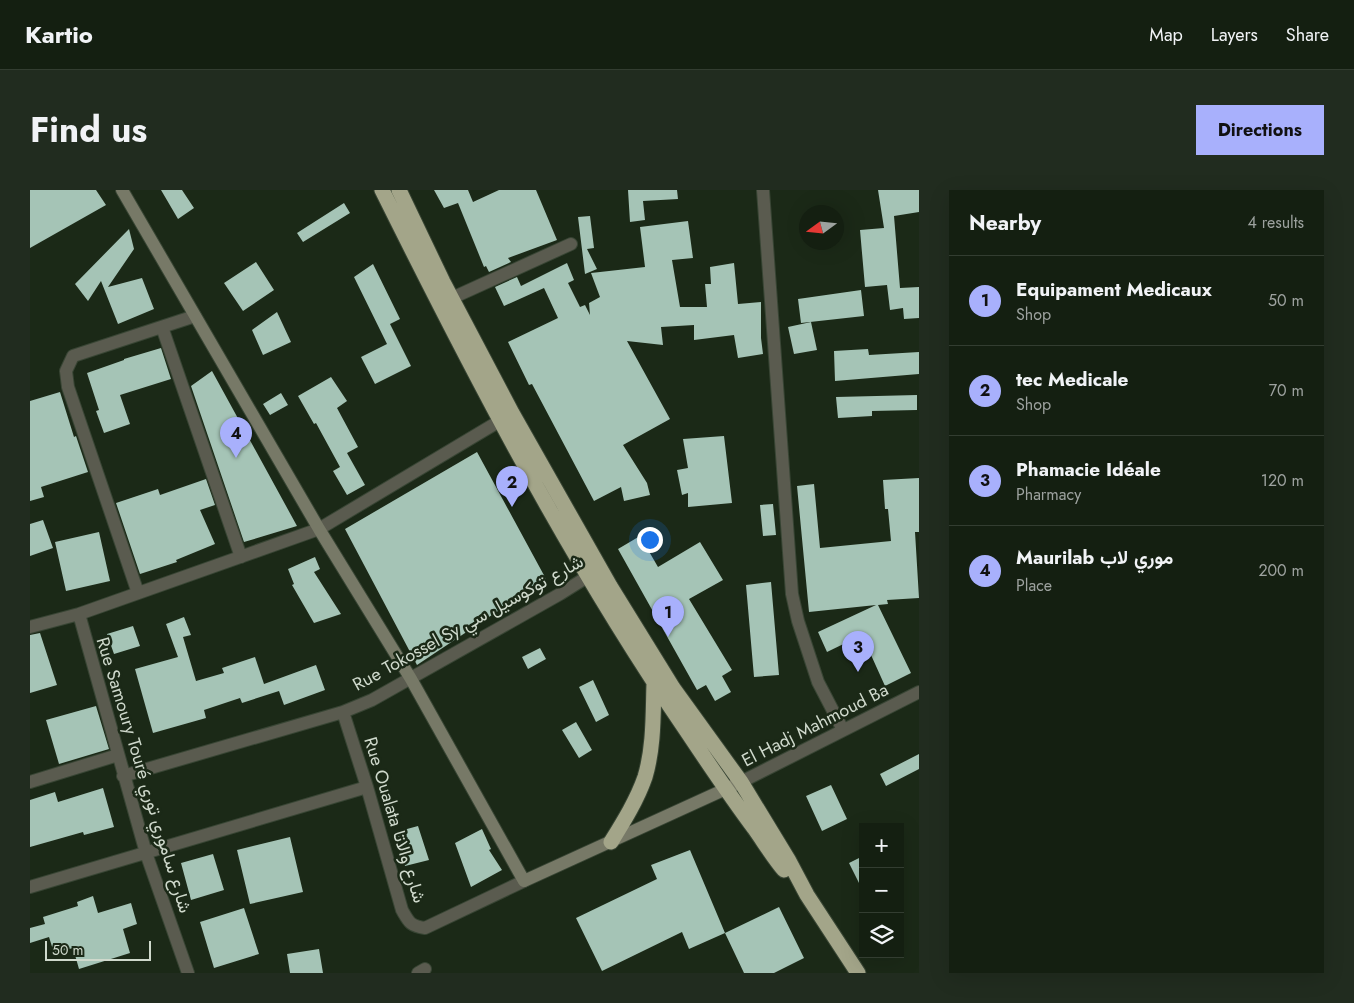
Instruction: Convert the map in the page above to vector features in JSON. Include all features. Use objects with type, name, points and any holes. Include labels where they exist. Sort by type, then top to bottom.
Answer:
[{"type":"highway","points":[[382,190],[449,324],[506,417],[595,573],[726,790],[781,866],[807,895]]},
{"type":"highway","points":[[399,190],[452,298],[506,417]]},
{"type":"highway","points":[[660,680],[741,782],[789,861],[807,895],[858,973]]},
{"type":"highway","points":[[610,842],[631,810],[645,776],[660,680]]},
{"type":"street","points":[[122,190],[319,529],[411,679],[524,881]]},
{"type":"street","points":[[763,190],[792,594],[811,664],[818,682],[843,730]]},
{"type":"street","points":[[452,298],[571,244]]},
{"type":"street","points":[[138,594],[68,387],[66,371],[73,356],[195,316]]},
{"type":"street","points":[[162,327],[242,557]]},
{"type":"street","points":[[31,624],[79,614],[319,529],[506,417]]},
{"type":"street","name":"Rue Tokossel Sy شارع توكوسيل سي","points":[[123,776],[343,712],[372,700],[595,573]]},
{"type":"street","name":"Rue Samoury Touré شارع ساموري توري","points":[[79,614],[146,853],[188,973]]},
{"type":"street","name":"El Hadj Mahmoud Ba","points":[[524,881],[726,790],[919,692]]},
{"type":"street","name":"Rue Oualata شارع والاتا","points":[[343,712],[367,787],[402,910],[409,922],[425,928],[524,881]]},
{"type":"street","points":[[30,782],[118,755]]},
{"type":"street","points":[[30,887],[367,787]]},
{"type":"building","points":[[30,190],[96,190],[106,205],[30,248]]},
{"type":"building","points":[[161,190],[182,190],[194,208],[178,219]]},
{"type":"building","points":[[434,190],[468,190],[473,202],[499,190],[536,190],[557,240],[508,258],[511,262],[489,272],[486,266],[484,267],[458,203],[444,208]]},
{"type":"building","points":[[628,190],[677,190],[678,199],[643,201],[645,220],[630,222]]},
{"type":"building","points":[[878,190],[919,190],[919,212],[894,216],[900,288],[919,287],[919,318],[904,319],[903,308],[890,310],[887,285],[865,287],[860,230],[884,228]]},
{"type":"building","points":[[344,203],[350,213],[303,242],[297,233]]},
{"type":"building","points":[[590,216],[594,248],[587,249],[597,269],[585,274],[578,217]]},
{"type":"building","points":[[688,221],[693,258],[672,260],[680,307],[707,307],[705,284],[711,284],[710,267],[734,263],[738,304],[761,302],[763,354],[738,358],[734,335],[694,340],[694,325],[661,327],[663,345],[627,341],[670,419],[623,445],[647,483],[650,495],[624,501],[621,487],[594,501],[532,384],[529,385],[508,342],[558,318],[544,288],[504,306],[495,287],[517,277],[521,286],[567,263],[574,280],[568,283],[580,307],[585,305],[590,315],[589,303],[600,297],[591,273],[645,267],[640,227]]},
{"type":"building","points":[[129,229],[134,249],[108,287],[142,278],[154,309],[118,324],[101,281],[88,301],[75,284]]},
{"type":"building","points":[[256,262],[274,290],[243,311],[224,283]]},
{"type":"building","points":[[373,264],[400,319],[390,324],[411,366],[375,384],[361,357],[387,344],[354,277]]},
{"type":"building","points":[[861,290],[864,316],[801,323],[798,299]]},
{"type":"building","points":[[277,312],[291,342],[263,355],[252,330]]},
{"type":"building","points":[[811,322],[817,350],[794,354],[788,327]]},
{"type":"building","points":[[161,348],[171,379],[120,395],[130,424],[104,433],[96,411],[99,410],[87,373]]},
{"type":"building","points":[[868,349],[869,355],[919,352],[919,374],[835,381],[834,351]]},
{"type":"building","points":[[212,371],[297,526],[244,542],[191,386]]},
{"type":"building","points":[[331,377],[347,401],[337,408],[358,447],[347,453],[365,485],[347,495],[333,471],[340,467],[316,423],[314,424],[298,396]]},
{"type":"building","points":[[60,392],[74,437],[76,436],[88,472],[41,487],[44,497],[30,501],[30,401]]},
{"type":"building","points":[[281,393],[288,405],[270,415],[263,404]]},
{"type":"building","points":[[917,395],[917,410],[872,411],[872,416],[838,418],[836,397]]},
{"type":"building","points":[[724,436],[732,503],[688,507],[688,493],[682,495],[677,470],[688,468],[683,439]]},
{"type":"building","points":[[477,452],[546,579],[417,665],[345,529]]},
{"type":"building","points":[[919,478],[919,532],[915,532],[919,598],[887,600],[888,604],[878,605],[911,673],[885,686],[862,635],[827,652],[818,632],[876,605],[809,612],[797,486],[814,484],[820,548],[891,541],[888,509],[885,509],[883,480]]},
{"type":"building","points":[[206,479],[215,505],[200,510],[215,544],[176,560],[177,562],[140,574],[116,503],[158,489],[160,495]]},
{"type":"building","points":[[773,504],[776,535],[763,536],[760,505]]},
{"type":"building","points":[[43,520],[53,548],[30,556],[30,524]]},
{"type":"building","points":[[99,532],[110,581],[66,591],[55,542]]},
{"type":"building","points":[[640,536],[658,567],[700,542],[723,580],[689,599],[732,670],[722,676],[731,692],[715,701],[706,685],[697,690],[618,549]]},
{"type":"building","points":[[315,557],[320,569],[314,572],[341,614],[314,623],[292,585],[294,584],[288,569]]},
{"type":"building","points":[[771,582],[779,675],[754,677],[746,585]]},
{"type":"building","points":[[184,617],[191,635],[183,637],[196,681],[224,673],[222,668],[255,657],[264,684],[316,665],[325,690],[284,705],[279,691],[242,703],[240,698],[204,710],[206,718],[153,733],[135,669],[178,657],[166,624]]},
{"type":"building","points":[[133,626],[140,646],[114,654],[107,634]]},
{"type":"building","points":[[40,633],[57,685],[30,693],[30,635]]},
{"type":"building","points":[[540,648],[546,659],[528,669],[522,657]]},
{"type":"building","points":[[593,680],[609,715],[596,722],[579,687]]},
{"type":"building","points":[[96,706],[109,749],[59,764],[46,720]]},
{"type":"building","points":[[576,722],[592,750],[579,758],[562,730]]},
{"type":"building","points":[[919,754],[919,769],[886,786],[880,774]]},
{"type":"building","points":[[831,785],[847,819],[822,831],[806,796]]},
{"type":"building","points":[[103,788],[114,827],[84,835],[83,832],[30,847],[30,800],[55,792],[58,802]]},
{"type":"building","points":[[418,826],[429,860],[405,866],[396,832]]},
{"type":"building","points":[[482,829],[491,849],[489,850],[502,870],[471,887],[455,843]]},
{"type":"building","points":[[290,837],[303,892],[250,904],[237,850]]},
{"type":"building","points":[[690,850],[725,933],[689,949],[682,932],[602,971],[576,918],[657,879],[651,865]]},
{"type":"building","points":[[213,854],[224,890],[191,900],[181,863]]},
{"type":"building","points":[[859,858],[859,883],[849,863]]},
{"type":"building","points":[[93,896],[98,913],[131,903],[137,924],[123,929],[130,953],[79,969],[73,948],[54,953],[49,937],[30,943],[30,928],[45,924],[43,917],[78,906],[77,902]]},
{"type":"building","points":[[779,907],[804,958],[774,973],[744,973],[725,933]]},
{"type":"building","points":[[244,908],[259,954],[214,968],[200,922]]},
{"type":"building","points":[[319,949],[323,973],[290,973],[287,954]]},
{"type":"place","name":"Maurilab موري لاب","points":[[236,458]]},
{"type":"place","name":"tec Medicale","points":[[512,507]]},
{"type":"place","name":"Equipament Medicaux","points":[[668,637]]},
{"type":"place","name":"Phamacie Idéale","points":[[858,672]]}]
